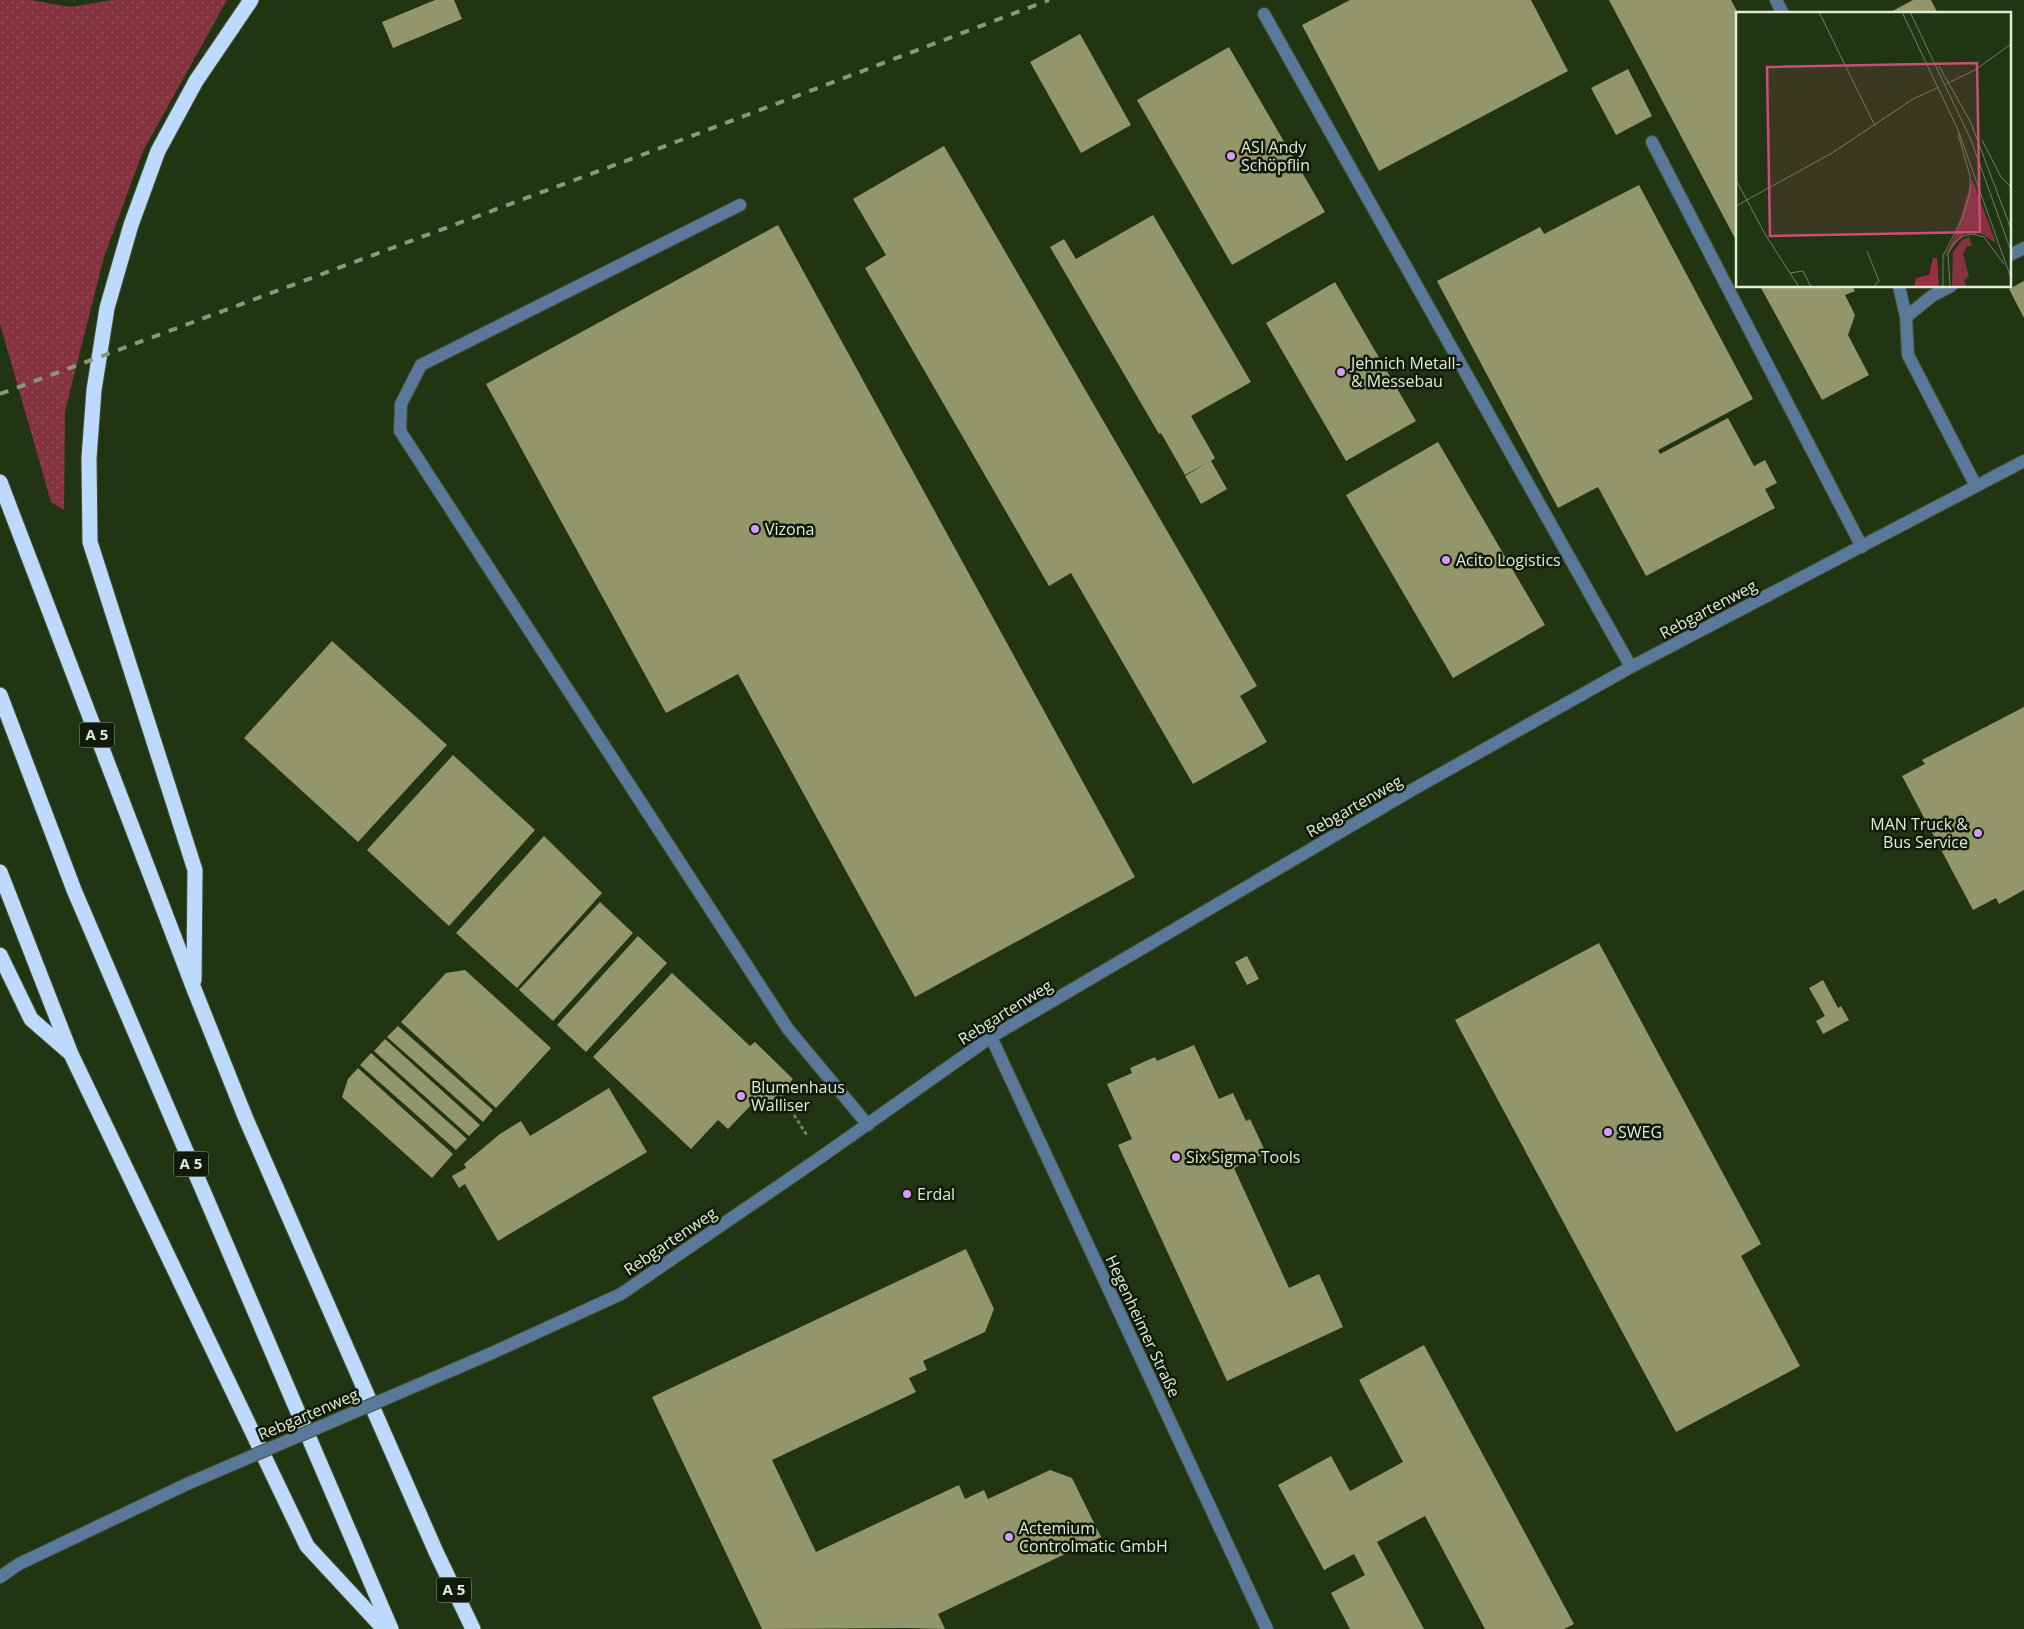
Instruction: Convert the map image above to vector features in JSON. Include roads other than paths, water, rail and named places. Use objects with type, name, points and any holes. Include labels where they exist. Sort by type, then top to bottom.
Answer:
[{"type":"highway","points":[[194,989],[195,870],[90,542],[89,458],[94,390],[107,308],[131,226],[158,151],[196,81],[251,0]]},
{"type":"highway","name":"A 5","points":[[0,482],[194,989],[250,1128],[428,1534],[473,1629]]},
{"type":"highway","name":"A 5","points":[[0,695],[74,890],[390,1629]]},
{"type":"highway","points":[[0,872],[71,1054],[307,1546],[384,1629]]},
{"type":"highway","points":[[0,955],[31,1018],[71,1054]]},
{"type":"street","points":[[1776,0],[1782,12]]},
{"type":"street","points":[[1264,14],[1631,667]]},
{"type":"street","points":[[1652,142],[1862,547]]},
{"type":"street","points":[[740,205],[421,365],[401,404],[400,431],[788,1029],[868,1124]]},
{"type":"street","points":[[2012,254],[2024,248]]},
{"type":"street","points":[[1899,288],[1906,317],[1908,355],[1976,486]]},
{"type":"street","points":[[1906,317],[1932,296],[1947,288]]},
{"type":"street","name":"Rebgartenweg","points":[[0,1577],[19,1564],[187,1484],[492,1353],[620,1294],[822,1157],[991,1037],[1412,790],[1631,667],[2024,461]]},
{"type":"street","name":"Hegenheimer Straße","points":[[991,1037],[1267,1629]]},
{"type":"railway","points":[[0,394],[639,156],[1049,0]]},
{"type":"place","name":"ASI Andy Schöpflin","points":[[1231,156]]},
{"type":"place","name":"Jehnich Metall- & Messebau","points":[[1341,372]]},
{"type":"place","name":"Vizona","points":[[755,529]]},
{"type":"place","name":"Acito Logistics","points":[[1446,560]]},
{"type":"place","name":"MAN Truck & Bus Service","points":[[1978,833]]},
{"type":"place","name":"Blumenhaus Walliser","points":[[741,1096]]},
{"type":"place","name":"SWEG","points":[[1608,1132]]},
{"type":"place","name":"Six Sigma Tools","points":[[1176,1157]]},
{"type":"place","name":"Erdal","points":[[907,1194]]},
{"type":"place","name":"Actemium Controlmatic GmbH","points":[[1009,1537]]}]
